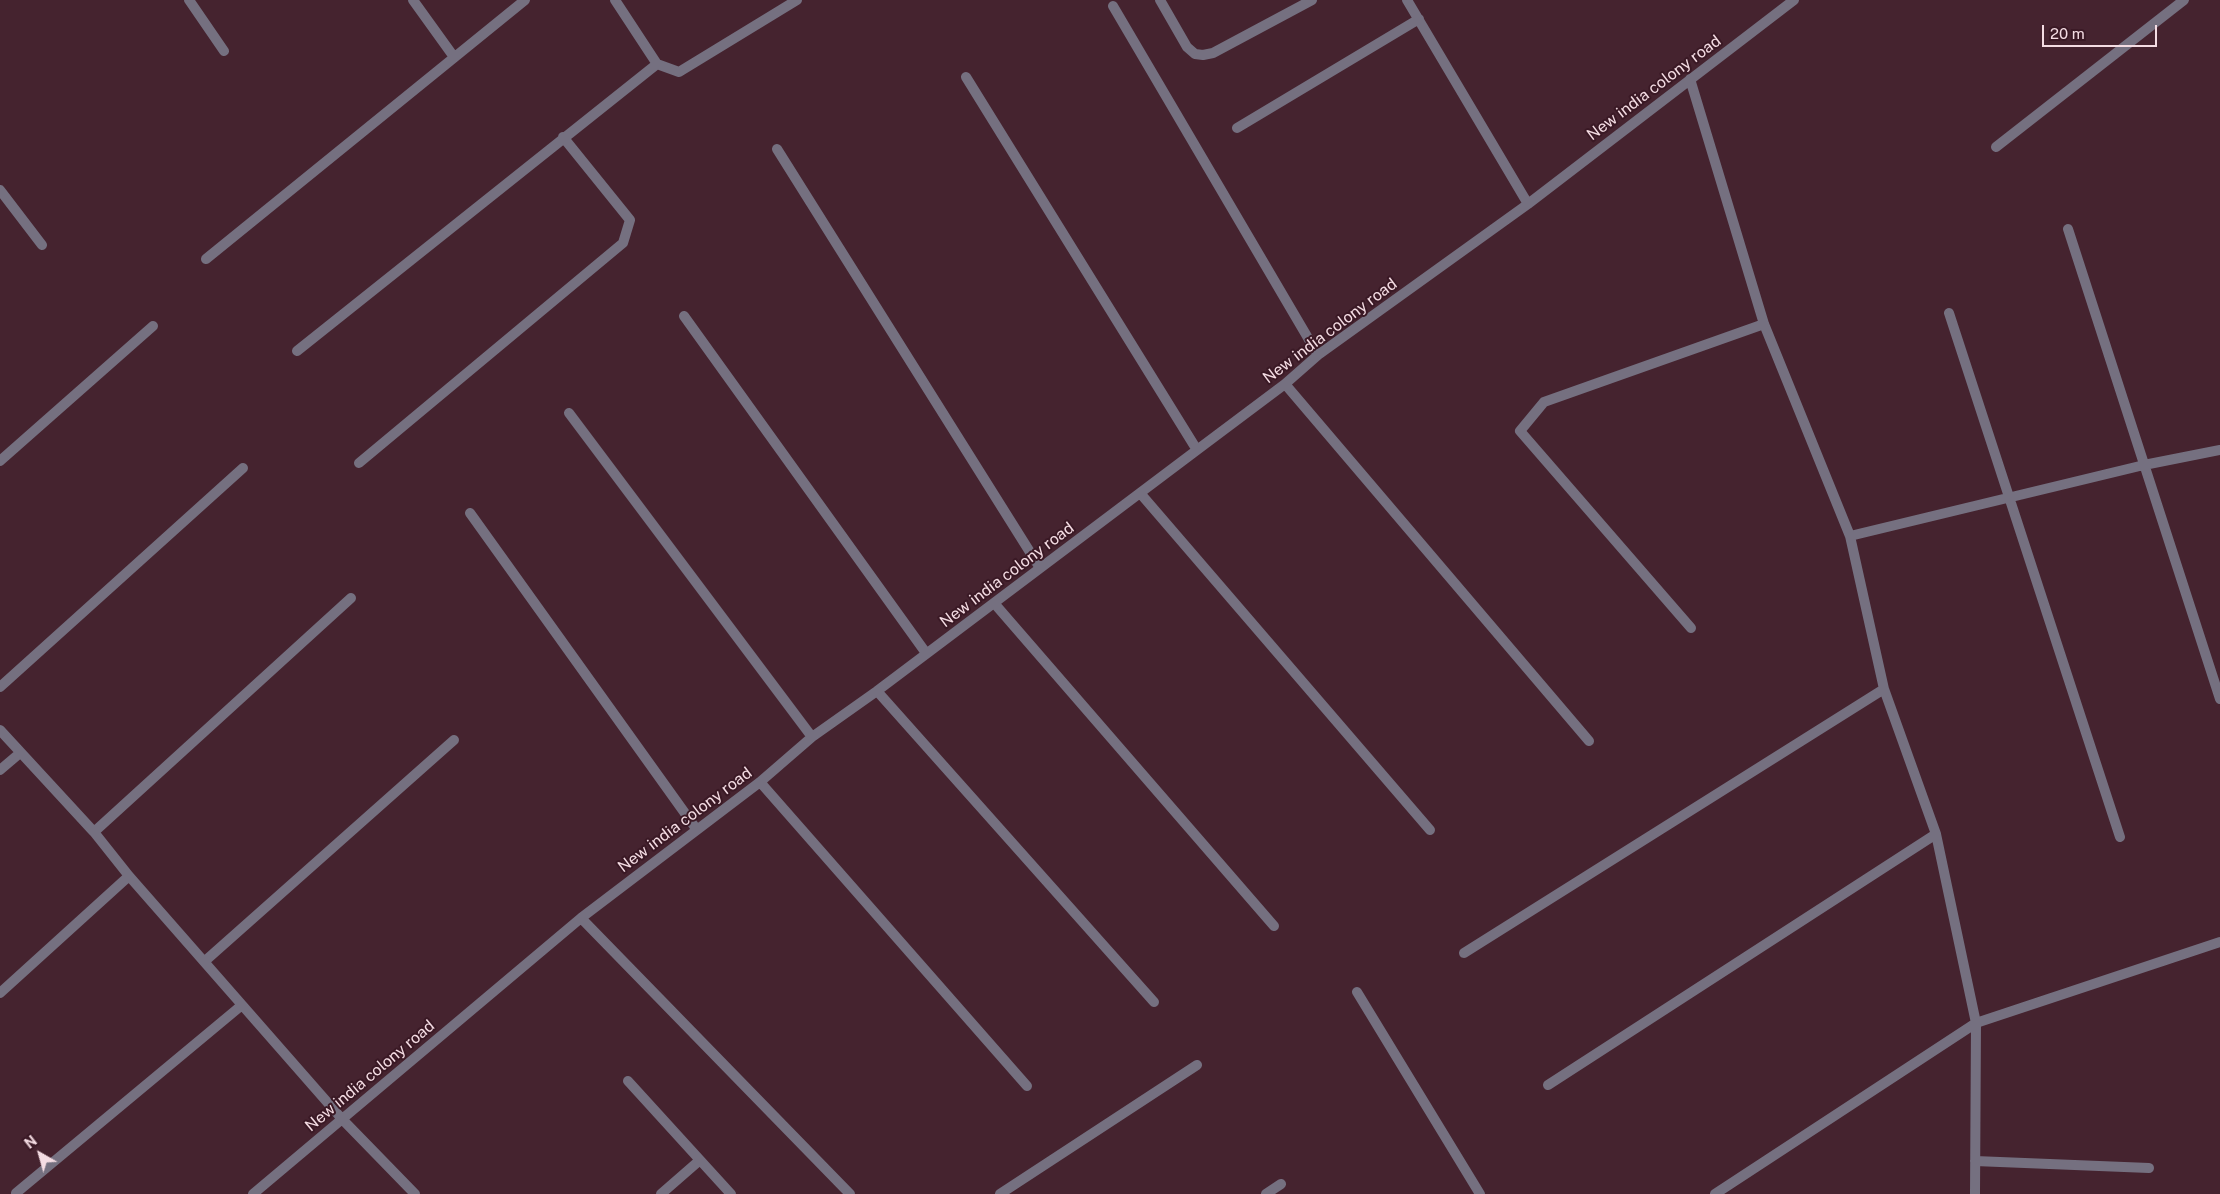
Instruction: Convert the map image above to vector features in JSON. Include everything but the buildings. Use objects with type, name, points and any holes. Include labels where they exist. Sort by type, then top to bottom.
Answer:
[{"type":"street","points":[[189,0],[224,51]]},
{"type":"street","points":[[413,0],[454,57]]},
{"type":"street","points":[[206,259],[525,0]]},
{"type":"street","points":[[615,0],[658,64],[679,72],[797,0]]},
{"type":"street","points":[[1160,0],[1187,47],[1195,54],[1203,55],[1213,52],[1312,0]]},
{"type":"street","points":[[1407,0],[1528,204]]},
{"type":"street","name":"New india colony road","points":[[253,1194],[581,918],[760,782],[812,737],[877,692],[926,653],[994,604],[1284,384],[1318,355],[1528,204],[1794,0]]},
{"type":"street","points":[[1996,147],[2184,0]]},
{"type":"street","points":[[1112,6],[1318,355]]},
{"type":"street","points":[[1237,128],[1419,19]]},
{"type":"street","points":[[297,351],[563,137],[658,64]]},
{"type":"street","points":[[966,77],[1197,450]]},
{"type":"street","points":[[1690,79],[1764,324],[1850,536],[1884,689],[1936,834],[1976,1023],[1975,1194]]},
{"type":"street","points":[[359,463],[622,243],[630,220],[563,137]]},
{"type":"street","points":[[777,149],[1040,568]]},
{"type":"street","points":[[0,190],[42,245]]},
{"type":"street","points":[[2068,230],[2220,699]]},
{"type":"street","points":[[1949,313],[2120,837]]},
{"type":"street","points":[[684,316],[926,653]]},
{"type":"street","points":[[1691,628],[1520,431],[1544,402],[1764,324]]},
{"type":"street","points":[[0,461],[153,326]]},
{"type":"street","points":[[1284,384],[1589,741]]},
{"type":"street","points":[[569,413],[812,737]]},
{"type":"street","points":[[1850,536],[2144,465],[2220,450]]},
{"type":"street","points":[[0,687],[242,468]]},
{"type":"street","points":[[1140,493],[1430,830]]},
{"type":"street","points":[[470,513],[697,830]]},
{"type":"street","points":[[94,832],[351,598]]},
{"type":"street","points":[[994,604],[1274,926]]},
{"type":"street","points":[[1464,953],[1884,689]]},
{"type":"street","points":[[877,692],[1154,1002]]},
{"type":"street","points":[[0,730],[94,832],[129,876],[342,1119],[415,1194]]},
{"type":"street","points":[[205,961],[454,740]]},
{"type":"street","points":[[0,770],[20,753]]},
{"type":"street","points":[[760,782],[1028,1086]]},
{"type":"street","points":[[1548,1085],[1936,834]]},
{"type":"street","points":[[0,993],[129,876]]},
{"type":"street","points":[[581,918],[850,1194]]},
{"type":"street","points":[[1715,1194],[1976,1023],[2220,942]]},
{"type":"street","points":[[1357,992],[1480,1194]]},
{"type":"street","points":[[16,1193],[242,1005]]},
{"type":"street","points":[[1000,1194],[1197,1065]]},
{"type":"street","points":[[628,1081],[731,1194]]},
{"type":"street","points":[[662,1194],[700,1160]]},
{"type":"street","points":[[1975,1161],[2149,1168]]},
{"type":"street","points":[[1266,1194],[1282,1184]]}]
